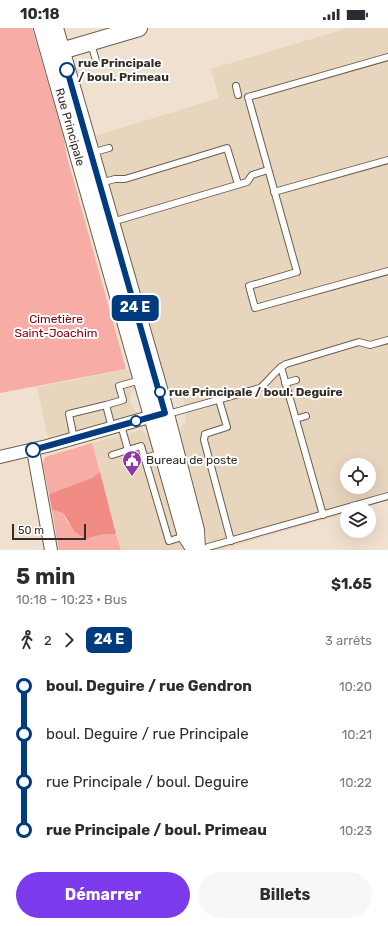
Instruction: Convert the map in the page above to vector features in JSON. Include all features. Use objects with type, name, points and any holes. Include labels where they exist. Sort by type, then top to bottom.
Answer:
[{"type":"street","name":"Rue Principale","points":[[42,28],[56,52],[100,183],[105,224],[143,380],[159,415],[163,453],[186,536],[196,550]]},
{"type":"street","name":"Rue Principale","points":[[55,28],[56,52],[159,415],[196,530],[196,550]]},
{"type":"street","points":[[56,52],[140,28]]},
{"type":"street","points":[[0,457],[33,450],[159,415]]},
{"type":"street","points":[[33,450],[52,550]]},
{"type":"lane","points":[[91,42],[96,61]]},
{"type":"lane","points":[[388,57],[248,97],[297,272],[249,286],[255,308],[388,271]]},
{"type":"lane","points":[[236,86],[238,95]]},
{"type":"lane","points":[[91,153],[109,148]]},
{"type":"lane","points":[[100,183],[115,179],[125,179],[227,148],[238,184]]},
{"type":"lane","points":[[274,192],[388,160]]},
{"type":"lane","points":[[105,224],[247,182],[252,175],[268,170]]},
{"type":"lane","points":[[159,415],[175,412],[260,388],[281,367],[360,342],[370,345],[388,340]]},
{"type":"lane","points":[[281,367],[323,515]]},
{"type":"lane","points":[[74,439],[69,414],[123,400],[119,386],[143,380]]},
{"type":"lane","points":[[285,383],[296,380]]},
{"type":"lane","points":[[219,400],[227,427],[208,432],[205,434],[204,440],[231,540]]},
{"type":"lane","points":[[106,405],[128,450]]},
{"type":"lane","points":[[296,419],[306,416]]},
{"type":"lane","points":[[112,455],[141,446],[169,541],[186,536]]},
{"type":"lane","points":[[145,458],[163,453]]},
{"type":"lane","points":[[204,550],[208,547],[231,540],[388,496]]},
{"type":"shaded area","points":[[348,28],[388,28],[388,500],[376,504],[376,502],[340,502],[340,515],[220,550],[211,550],[194,492],[192,476],[180,434],[181,427],[186,421],[184,400],[173,397],[157,360],[92,137],[219,98],[211,69]]},
{"type":"shaded area","points":[[130,369],[136,390],[132,391],[129,398],[137,413],[48,438],[37,387]]},
{"type":"shaded area","points":[[142,430],[152,441],[183,550],[121,550],[92,443]]},
{"type":"shaded area","points":[[100,472],[116,534],[104,534],[86,539],[75,532],[63,513],[52,510],[49,494],[92,478]]},
{"type":"green space","name":"Cimetière Saint-Joachim","points":[[0,28],[32,28],[63,135],[66,153],[126,369],[0,393]]},
{"type":"green space","points":[[92,443],[100,472],[92,478],[49,494],[43,464],[45,457]]},
{"type":"green space","points":[[52,510],[63,513],[67,522],[92,538],[104,534],[116,534],[121,550],[59,550]]},
{"type":"bus line","points":[[33,450],[165,413],[67,70]]},
{"type":"place","name":"rue Principale / boul. Primeau","points":[[67,70]]},
{"type":"place","name":"rue Principale / boul. Deguire","points":[[160,392]]},
{"type":"place","name":"Bureau de poste","points":[[132,477]]}]
